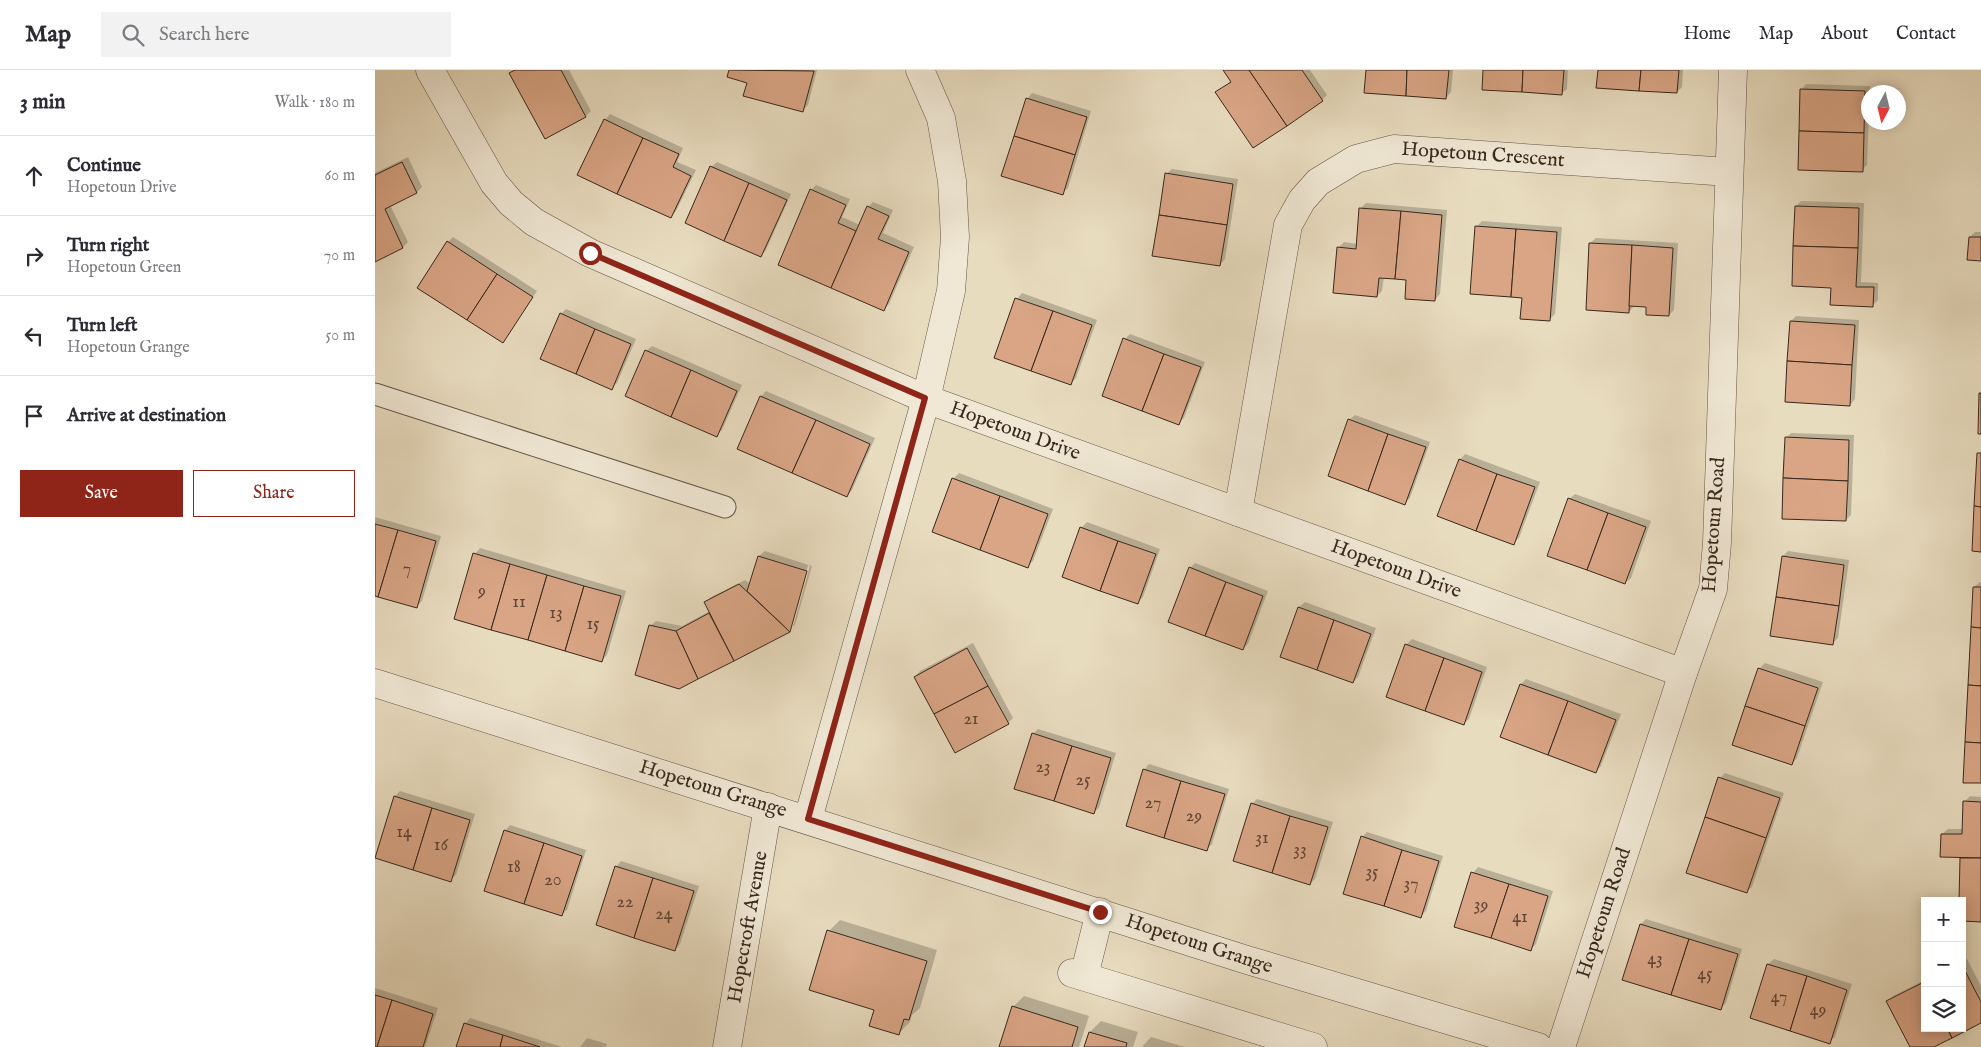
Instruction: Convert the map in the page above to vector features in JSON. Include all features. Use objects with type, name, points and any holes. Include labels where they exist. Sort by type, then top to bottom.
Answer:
[{"type":"street","name":"Hopetoun Drive","points":[[430,70],[494,183],[511,204],[534,222],[590,253],[925,398],[1683,672]]},
{"type":"street","points":[[808,819],[925,398],[951,291],[955,237],[952,181],[941,118],[920,70]]},
{"type":"street","name":"Hopetoun Road","points":[[1561,1047],[1683,672],[1713,589],[1717,533],[1733,70]]},
{"type":"street","name":"Hopetoun Crescent","points":[[1238,512],[1288,225],[1302,200],[1318,182],[1356,160],[1394,149],[1729,172]]},
{"type":"street","name":"Hopetoun Grange","points":[[375,683],[1247,960],[1538,1047]]},
{"type":"street","name":"Hopecroft Avenue","points":[[727,1047],[768,807]]},
{"type":"street","points":[[1100,912],[1078,974],[1313,1047]]},
{"type":"lane","points":[[375,394],[725,507]]},
{"type":"building","points":[[515,70],[561,70],[586,117],[545,139],[509,73]]},
{"type":"building","points":[[729,70],[814,71],[803,112],[743,96],[747,83],[727,77]]},
{"type":"building","points":[[1223,70],[1249,70],[1287,126],[1253,148],[1215,92],[1231,82]]},
{"type":"building","points":[[1249,70],[1302,70],[1323,101],[1287,126]]},
{"type":"building","points":[[1366,70],[1407,70],[1406,96],[1364,93]]},
{"type":"building","points":[[1407,70],[1449,70],[1446,99],[1406,96]]},
{"type":"building","points":[[1483,70],[1523,70],[1522,92],[1482,90]]},
{"type":"building","points":[[1523,70],[1564,70],[1562,95],[1522,92]]},
{"type":"building","points":[[1598,70],[1641,70],[1639,91],[1596,88]]},
{"type":"building","points":[[1641,70],[1679,70],[1677,93],[1639,91]]},
{"type":"building","points":[[1800,89],[1861,91],[1861,130],[1864,130],[1864,133],[1799,131]]},
{"type":"building","points":[[1026,98],[1087,117],[1075,155],[1014,136]]},
{"type":"building","points":[[604,119],[643,138],[617,194],[577,175]]},
{"type":"building","points":[[1799,131],[1864,133],[1863,172],[1798,170]]},
{"type":"building","points":[[1014,136],[1075,155],[1063,195],[1001,176]]},
{"type":"building","points":[[643,138],[679,154],[673,167],[691,176],[671,218],[617,194]]},
{"type":"building","points":[[402,162],[417,193],[385,209],[403,248],[375,262],[375,175]]},
{"type":"building","points":[[710,166],[749,183],[724,241],[685,223]]},
{"type":"building","points":[[1165,173],[1233,184],[1227,225],[1159,215]]},
{"type":"building","points":[[749,183],[787,200],[761,257],[724,241]]},
{"type":"building","points":[[810,189],[846,205],[838,223],[856,231],[831,288],[778,265]]},
{"type":"building","points":[[867,206],[889,216],[878,239],[909,252],[884,311],[831,288]]},
{"type":"building","points":[[1795,206],[1859,208],[1858,248],[1793,246]]},
{"type":"building","points":[[1359,208],[1401,211],[1395,279],[1379,278],[1377,297],[1333,293],[1337,247],[1356,249]]},
{"type":"building","points":[[1401,211],[1442,215],[1435,301],[1405,299],[1406,280],[1395,279]]},
{"type":"building","points":[[1159,215],[1227,225],[1220,266],[1152,256]]},
{"type":"building","points":[[1475,226],[1516,229],[1511,297],[1470,294]]},
{"type":"building","points":[[1516,229],[1557,232],[1550,321],[1520,319],[1522,298],[1511,297]]},
{"type":"building","points":[[1969,237],[1981,237],[1981,261],[1967,260]]},
{"type":"building","points":[[447,241],[497,274],[467,320],[417,288]]},
{"type":"building","points":[[1589,243],[1632,245],[1629,313],[1586,310]]},
{"type":"building","points":[[1632,245],[1673,248],[1669,316],[1646,315],[1646,307],[1629,306]]},
{"type":"building","points":[[1793,246],[1858,248],[1856,287],[1874,287],[1873,307],[1830,305],[1831,288],[1792,286]]},
{"type":"building","points":[[497,274],[533,297],[503,343],[467,320]]},
{"type":"building","points":[[1015,298],[1053,311],[1031,371],[994,358]]},
{"type":"building","points":[[1053,311],[1092,325],[1071,385],[1031,371]]},
{"type":"building","points":[[560,313],[595,329],[576,374],[540,359]]},
{"type":"building","points":[[1790,321],[1855,325],[1852,365],[1787,361]]},
{"type":"building","points":[[595,329],[631,344],[612,390],[576,374]]},
{"type":"building","points":[[1123,338],[1164,354],[1142,411],[1102,396]]},
{"type":"building","points":[[645,350],[691,370],[671,417],[625,396]]},
{"type":"building","points":[[1164,354],[1201,367],[1179,425],[1142,411]]},
{"type":"building","points":[[1787,361],[1852,365],[1850,406],[1785,402]]},
{"type":"building","points":[[691,370],[737,391],[717,437],[671,417]]},
{"type":"building","points":[[1979,393],[1981,393],[1981,434],[1978,434]]},
{"type":"building","points":[[760,396],[816,420],[792,473],[737,449]]},
{"type":"building","points":[[1348,419],[1388,434],[1368,491],[1328,476]]},
{"type":"building","points":[[816,420],[870,444],[847,497],[792,473]]},
{"type":"building","points":[[1388,434],[1426,447],[1405,505],[1368,491]]},
{"type":"building","points":[[1785,437],[1849,440],[1848,481],[1783,478]]},
{"type":"building","points":[[1977,453],[1981,453],[1981,507],[1974,506]]},
{"type":"building","points":[[1459,459],[1497,474],[1476,531],[1437,516]]},
{"type":"building","points":[[1497,474],[1535,487],[1514,545],[1476,531]]},
{"type":"building","points":[[952,478],[1000,496],[980,550],[932,532]]},
{"type":"building","points":[[1783,478],[1848,481],[1846,521],[1782,519]]},
{"type":"building","points":[[1000,496],[1048,514],[1028,568],[980,550]]},
{"type":"building","points":[[1568,498],[1608,513],[1587,570],[1547,556]]},
{"type":"building","points":[[1974,506],[1981,507],[1981,552],[1972,551]]},
{"type":"building","points":[[1608,513],[1646,527],[1625,584],[1587,570]]},
{"type":"building","points":[[375,524],[398,530],[378,597],[375,596]]},
{"type":"building","points":[[1080,527],[1118,541],[1100,591],[1062,577]]},
{"type":"building","points":[[398,530],[436,541],[417,608],[378,597]]},
{"type":"building","points":[[1118,541],[1156,554],[1138,604],[1100,591]]},
{"type":"building","points":[[473,553],[510,564],[491,630],[454,619]]},
{"type":"building","points":[[758,556],[807,571],[790,632],[747,591]]},
{"type":"building","points":[[1782,556],[1844,565],[1839,606],[1776,597]]},
{"type":"building","points":[[510,564],[547,575],[528,640],[491,630]]},
{"type":"building","points":[[1189,567],[1226,582],[1205,636],[1168,622]]},
{"type":"building","points":[[547,575],[584,586],[565,651],[528,640]]},
{"type":"building","points":[[1226,582],[1263,596],[1243,650],[1205,636]]},
{"type":"building","points":[[739,584],[790,632],[734,661],[704,602]]},
{"type":"building","points":[[584,586],[621,596],[602,662],[565,651]]},
{"type":"building","points":[[1973,587],[1981,587],[1981,628],[1971,627]]},
{"type":"building","points":[[1776,597],[1839,606],[1833,645],[1770,636]]},
{"type":"building","points":[[1298,607],[1334,620],[1317,670],[1280,657]]},
{"type":"building","points":[[709,613],[734,661],[698,679],[676,631]]},
{"type":"building","points":[[1334,620],[1371,634],[1353,683],[1317,670]]},
{"type":"building","points":[[649,625],[676,631],[698,679],[679,689],[635,675]]},
{"type":"building","points":[[1971,627],[1981,628],[1981,686],[1968,685]]},
{"type":"building","points":[[1405,644],[1444,658],[1425,711],[1386,697]]},
{"type":"building","points":[[967,648],[988,686],[934,714],[914,677]]},
{"type":"building","points":[[1444,658],[1482,672],[1464,725],[1425,711]]},
{"type":"building","points":[[1758,668],[1818,688],[1805,726],[1745,706]]},
{"type":"building","points":[[1520,684],[1568,701],[1548,755],[1500,737]]},
{"type":"building","points":[[1968,685],[1981,686],[1981,743],[1965,742]]},
{"type":"building","points":[[988,686],[1009,724],[955,753],[934,714]]},
{"type":"building","points":[[1568,701],[1616,720],[1596,773],[1548,755]]},
{"type":"building","points":[[1745,706],[1805,726],[1792,765],[1732,745]]},
{"type":"building","points":[[1032,733],[1072,746],[1054,801],[1014,789]]},
{"type":"building","points":[[1965,742],[1981,743],[1981,783],[1963,783]]},
{"type":"building","points":[[1072,746],[1111,758],[1094,814],[1054,801]]},
{"type":"building","points":[[1143,769],[1181,781],[1164,838],[1126,826]]},
{"type":"building","points":[[1718,777],[1780,798],[1766,838],[1705,817]]},
{"type":"building","points":[[1181,781],[1225,794],[1207,851],[1164,838]]},
{"type":"building","points":[[394,796],[432,808],[413,870],[375,858]]},
{"type":"building","points":[[1963,801],[1981,802],[1981,858],[1940,857],[1941,834],[1962,834]]},
{"type":"building","points":[[1251,803],[1290,816],[1272,873],[1233,861]]},
{"type":"building","points":[[432,808],[470,820],[451,882],[413,870]]},
{"type":"building","points":[[1290,816],[1328,827],[1310,885],[1272,873]]},
{"type":"building","points":[[1705,817],[1766,838],[1747,893],[1686,873]]},
{"type":"building","points":[[504,830],[544,843],[524,904],[484,891]]},
{"type":"building","points":[[1361,836],[1402,850],[1384,906],[1343,894]]},
{"type":"building","points":[[544,843],[582,856],[562,916],[524,904]]},
{"type":"building","points":[[1402,850],[1439,861],[1421,918],[1384,906]]},
{"type":"building","points":[[1960,858],[1981,858],[1981,922],[1966,921],[1966,897],[1959,897]]},
{"type":"building","points":[[615,866],[653,878],[634,938],[596,925]]},
{"type":"building","points":[[1471,872],[1509,884],[1491,938],[1454,927]]},
{"type":"building","points":[[653,878],[694,891],[675,951],[634,938]]},
{"type":"building","points":[[1509,884],[1548,896],[1531,951],[1491,938]]},
{"type":"building","points":[[1640,924],[1689,939],[1671,995],[1622,980]]},
{"type":"building","points":[[827,930],[927,961],[909,1020],[904,1019],[899,1035],[869,1026],[874,1010],[809,990]]},
{"type":"building","points":[[1689,939],[1738,954],[1721,1010],[1671,995]]},
{"type":"building","points":[[1767,964],[1807,976],[1790,1031],[1750,1018]]},
{"type":"building","points":[[1966,973],[1981,1002],[1981,1023],[1966,1031]]},
{"type":"building","points":[[1807,976],[1847,990],[1830,1044],[1790,1031]]},
{"type":"building","points":[[1921,984],[1921,1032],[1949,1032],[1952,1038],[1934,1047],[1910,1047],[1886,1001]]},
{"type":"building","points":[[375,995],[392,1000],[377,1047],[375,1047]]},
{"type":"building","points":[[392,1000],[433,1014],[423,1047],[377,1047]]},
{"type":"building","points":[[1012,1006],[1078,1027],[1072,1047],[999,1047]]},
{"type":"building","points":[[464,1023],[503,1035],[500,1047],[456,1047]]},
{"type":"building","points":[[1089,1032],[1127,1043],[1126,1047],[1084,1047]]},
{"type":"building","points":[[1949,1032],[1964,1032],[1952,1038]]},
{"type":"building","points":[[503,1035],[540,1047],[500,1047]]},
{"type":"route","points":[[590,253],[925,398],[808,819],[1100,912]]}]
